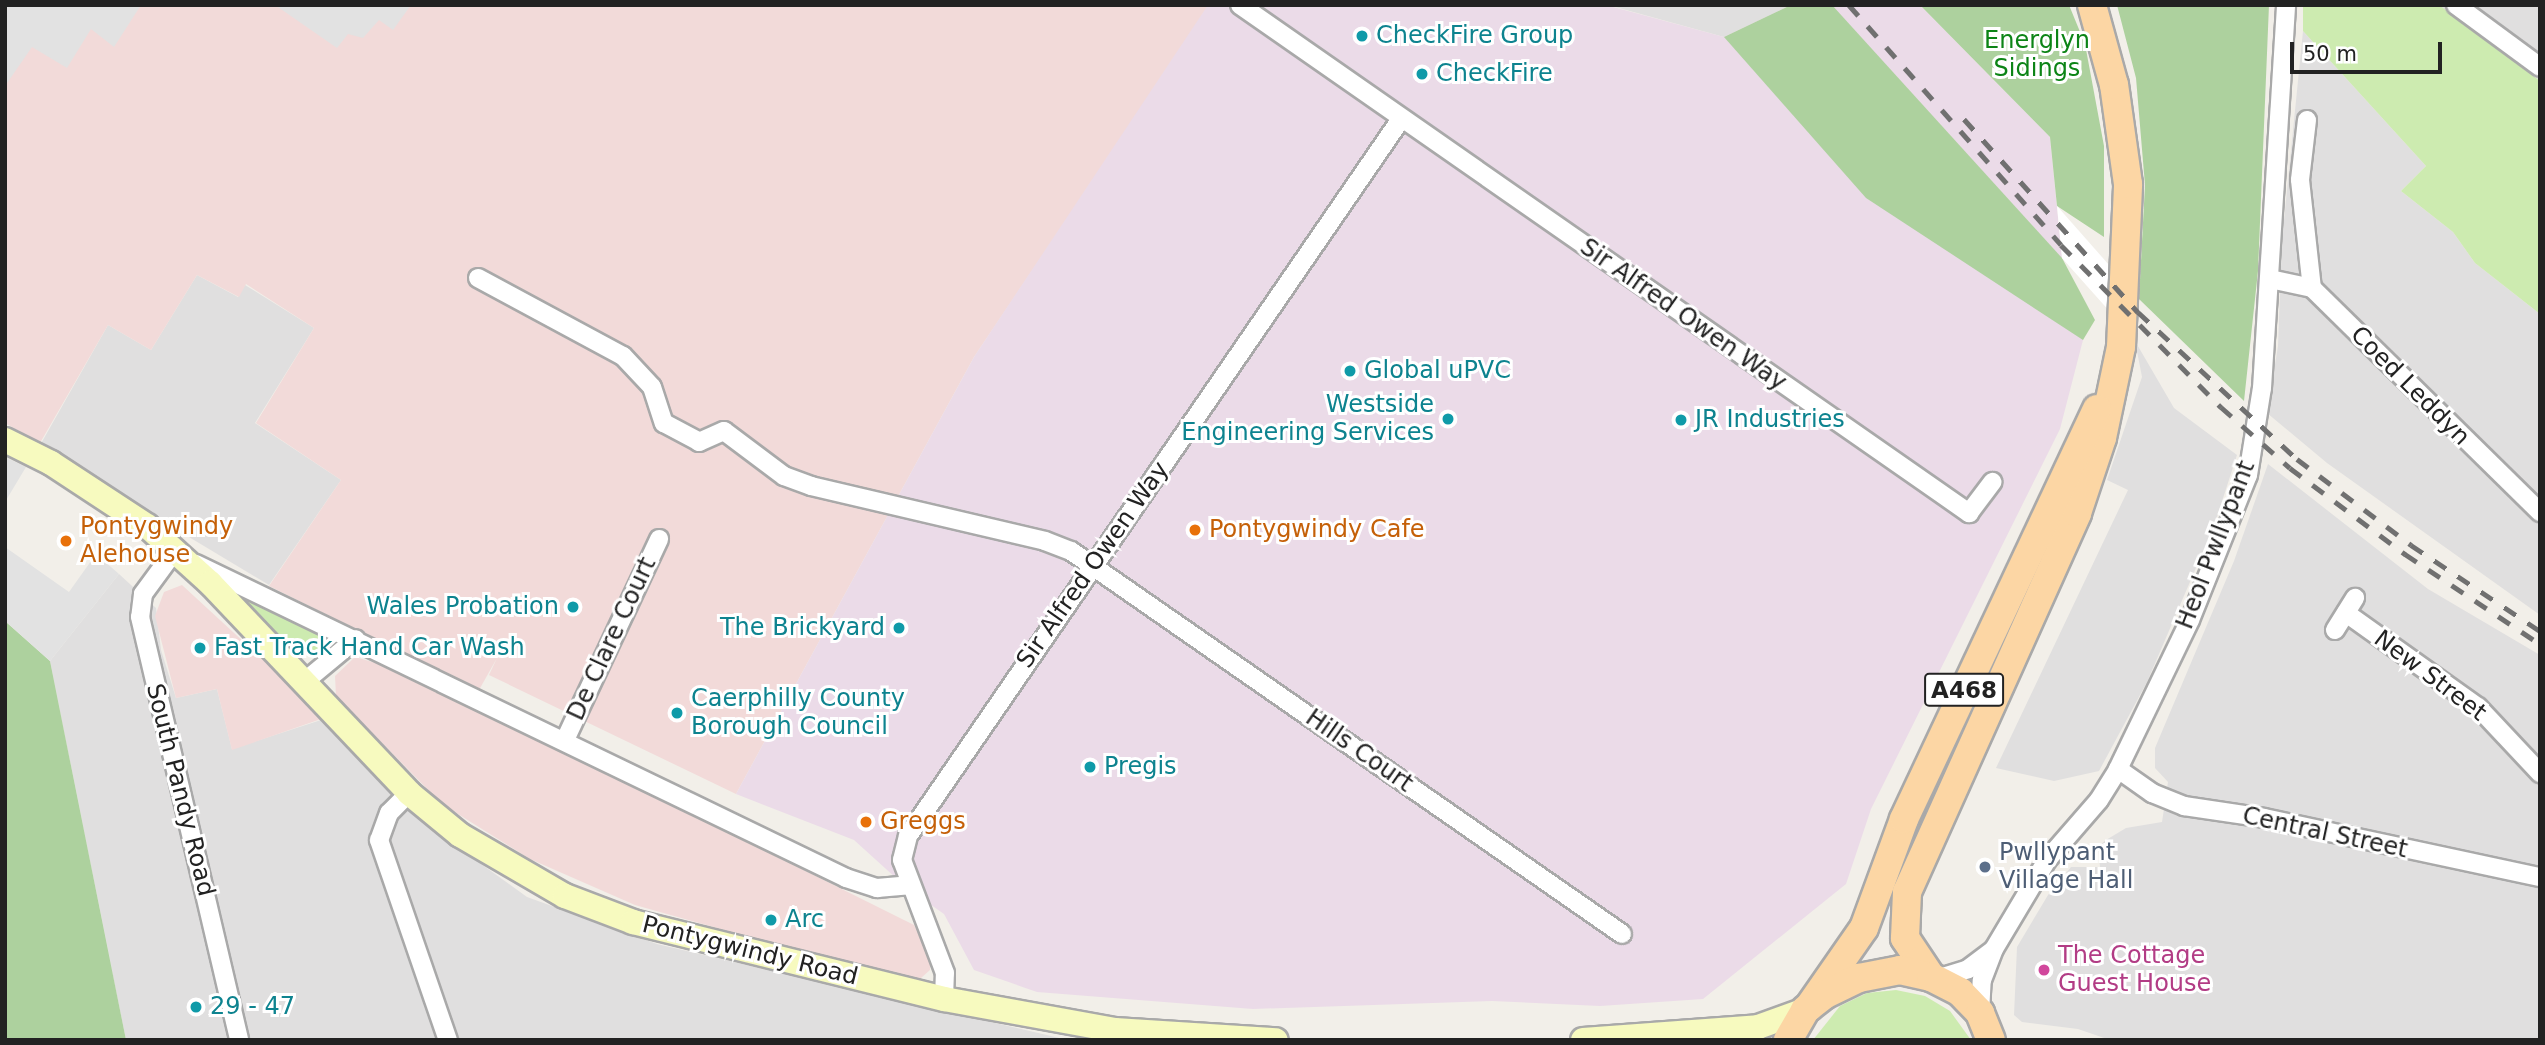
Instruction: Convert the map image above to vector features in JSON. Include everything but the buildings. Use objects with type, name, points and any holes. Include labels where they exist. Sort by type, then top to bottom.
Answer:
[{"type":"main road","name":"A468","points":[[1934,978],[1905,938],[1907,892],[2077,513],[2102,438],[2117,369],[2127,288],[2128,184],[2116,95],[2092,5]]},
{"type":"main road","name":"A468","points":[[1807,1009],[1864,929],[1904,819],[2117,369]]},
{"type":"main road","name":"Pontygwindy Road","points":[[5,440],[116,503],[182,555],[409,793],[460,835],[517,872],[600,910],[663,930],[944,999],[1115,1030],[1276,1040]]},
{"type":"main road","points":[[1583,1040],[1681,1038],[1758,1027],[1807,1009],[1845,984],[1880,972],[1909,971],[1934,978],[1961,992],[1985,1024],[2004,1040]]},
{"type":"main road","points":[[1788,1040],[1807,1009]]},
{"type":"street","name":"Sir Alfred Owen Way","points":[[1240,5],[1969,513],[1992,482]]},
{"type":"street","name":"Heol Pwllypant","points":[[1985,1024],[1982,980],[1994,950],[2047,860],[2099,800],[2118,769],[2190,620],[2248,475],[2262,388],[2286,5]]},
{"type":"street","points":[[2456,5],[2540,67]]},
{"type":"street","name":"Sir Alfred Owen Way","points":[[944,999],[945,973],[909,885],[902,860],[908,836],[1030,655],[1095,568],[1401,119]]},
{"type":"street","points":[[2270,279],[2312,288],[2300,180],[2307,120]]},
{"type":"street","name":"Hills Court","points":[[478,278],[623,356],[652,387],[664,423],[699,442],[724,431],[784,476],[1045,541],[1071,551],[1622,934]]},
{"type":"street","name":"Coed Leddyn","points":[[2312,288],[2540,512]]},
{"type":"street","name":"De Clare Court","points":[[565,740],[659,538]]},
{"type":"street","name":"Pontygwindy Road","points":[[182,555],[846,878],[877,888],[909,885]]},
{"type":"street","name":"South Pandy Road","points":[[182,555],[143,594],[140,617],[239,1040]]},
{"type":"street","name":"New Street","points":[[2335,630],[2351,606],[2478,707],[2540,774]]},
{"type":"street","points":[[304,682],[356,639]]},
{"type":"street","name":"Central Street","points":[[2118,769],[2152,793],[2184,806],[2264,818],[2540,877]]},
{"type":"street","points":[[409,793],[389,813],[379,840],[448,1040]]},
{"type":"street","name":"Heol Pwllypant","points":[[1934,978],[1968,969],[1994,950]]},
{"type":"shaded area","points":[[5,5],[1210,6],[974,357],[736,794],[489,675],[497,658],[479,690],[269,586],[341,480],[256,423],[314,328],[246,284],[239,297],[197,275],[151,350],[108,325],[40,443],[5,423]]},
{"type":"shaded area","points":[[5,5],[141,5],[114,47],[91,29],[67,68],[32,47],[5,86]]},
{"type":"shaded area","points":[[275,5],[411,5],[393,30],[379,20],[363,38],[348,34],[337,48]]},
{"type":"shaded area","points":[[1208,5],[1606,5],[1724,37],[1791,5],[1920,5],[2050,137],[2062,258],[2039,280],[2083,340],[2060,429],[1871,809],[1846,884],[1703,999],[1600,1006],[1492,1001],[1253,1009],[1037,992],[974,970],[944,914],[907,888],[854,840],[736,794],[974,357]]},
{"type":"shaded area","points":[[1608,5],[1791,5],[1724,37]]},
{"type":"shaded area","points":[[2439,5],[2540,5],[2540,81],[2443,9]]},
{"type":"shaded area","points":[[2303,31],[2426,166],[2401,191],[2453,232],[2475,263],[2540,314],[2540,615],[2327,463],[2267,413],[2278,346],[2282,240]]},
{"type":"shaded area","points":[[197,275],[238,297],[245,285],[314,328],[255,423],[341,480],[269,585],[39,447],[108,325],[151,350]]},
{"type":"shaded area","points":[[2135,341],[2174,408],[2237,455],[2214,526],[2147,682],[2099,771],[2054,781],[1996,768],[2128,490],[2107,480],[2142,377]]},
{"type":"shaded area","points":[[5,457],[26,467],[5,502]]},
{"type":"shaded area","points":[[2268,464],[2428,589],[2540,655],[2540,1040],[2110,1040],[2078,1029],[2022,1022],[2014,1015],[2017,947],[2048,895],[2071,867],[2100,867],[2098,847],[2106,840],[2126,828],[2162,822],[2168,782],[2155,768],[2155,748],[2234,561]]},
{"type":"shaded area","points":[[5,547],[69,592],[96,554],[119,574],[50,661],[5,621]]},
{"type":"shaded area","points":[[119,574],[156,608],[161,650],[176,698],[217,689],[232,749],[321,720],[413,815],[527,897],[657,944],[1068,1040],[126,1040],[50,661]]},
{"type":"shaded area","points":[[182,585],[286,681],[321,719],[232,750],[217,689],[176,698],[155,616],[164,592]]},
{"type":"shaded area","points":[[355,657],[404,671],[914,925],[930,957],[930,970],[921,978],[909,978],[813,955],[635,905],[530,859],[442,804],[336,696],[335,676]]},
{"type":"green space","points":[[1791,5],[1832,5],[2062,258],[2095,320],[2083,340],[1866,198],[1724,37]]},
{"type":"green space","name":"Energlyn Sidings","points":[[1920,5],[2069,5],[2085,44],[2104,146],[2104,237],[2057,206],[2050,137]]},
{"type":"green space","points":[[2117,5],[2269,5],[2258,271],[2244,401],[2139,299],[2145,185],[2136,78]]},
{"type":"green space","points":[[2303,5],[2439,5],[2540,81],[2540,314],[2475,263],[2453,232],[2401,191],[2426,166],[2303,31]]},
{"type":"green space","points":[[236,592],[328,636],[327,641],[314,651],[292,650]]},
{"type":"green space","points":[[5,621],[50,661],[126,1040],[5,1040]]},
{"type":"green space","points":[[1896,990],[1925,996],[1950,1011],[1971,1040],[1813,1040],[1840,1006],[1867,993]]},
{"type":"pier","points":[[2057,206],[2139,299],[2136,341],[2062,258]]},
{"type":"railway","points":[[1849,5],[2061,245],[2221,407],[2290,468],[2405,554],[2540,644]]},
{"type":"railway","points":[[1964,119],[2138,312],[2297,459],[2411,545],[2540,631]]},
{"type":"place","name":"CheckFire Group","points":[[1362,36]]},
{"type":"place","name":"CheckFire","points":[[1422,74]]},
{"type":"place","name":"Global uPVC","points":[[1350,371]]},
{"type":"place","name":"Westside Engineering Services","points":[[1448,419]]},
{"type":"place","name":"JR Industries","points":[[1681,420]]},
{"type":"place","name":"Pontygwindy Cafe","points":[[1195,530]]},
{"type":"place","name":"Pontygwindy Alehouse","points":[[66,541]]},
{"type":"place","name":"Wales Probation","points":[[573,607]]},
{"type":"place","name":"The Brickyard","points":[[899,628]]},
{"type":"place","name":"Fast Track Hand Car Wash","points":[[200,648]]},
{"type":"place","name":"Caerphilly County Borough Council","points":[[677,713]]},
{"type":"place","name":"Pregis","points":[[1090,767]]},
{"type":"place","name":"Greggs","points":[[866,822]]},
{"type":"place","name":"Pwllypant Village Hall","points":[[1985,867]]},
{"type":"place","name":"Arc","points":[[771,920]]},
{"type":"place","name":"The Cottage Guest House","points":[[2044,970]]},
{"type":"place","name":"29 - 47","points":[[196,1007]]}]
